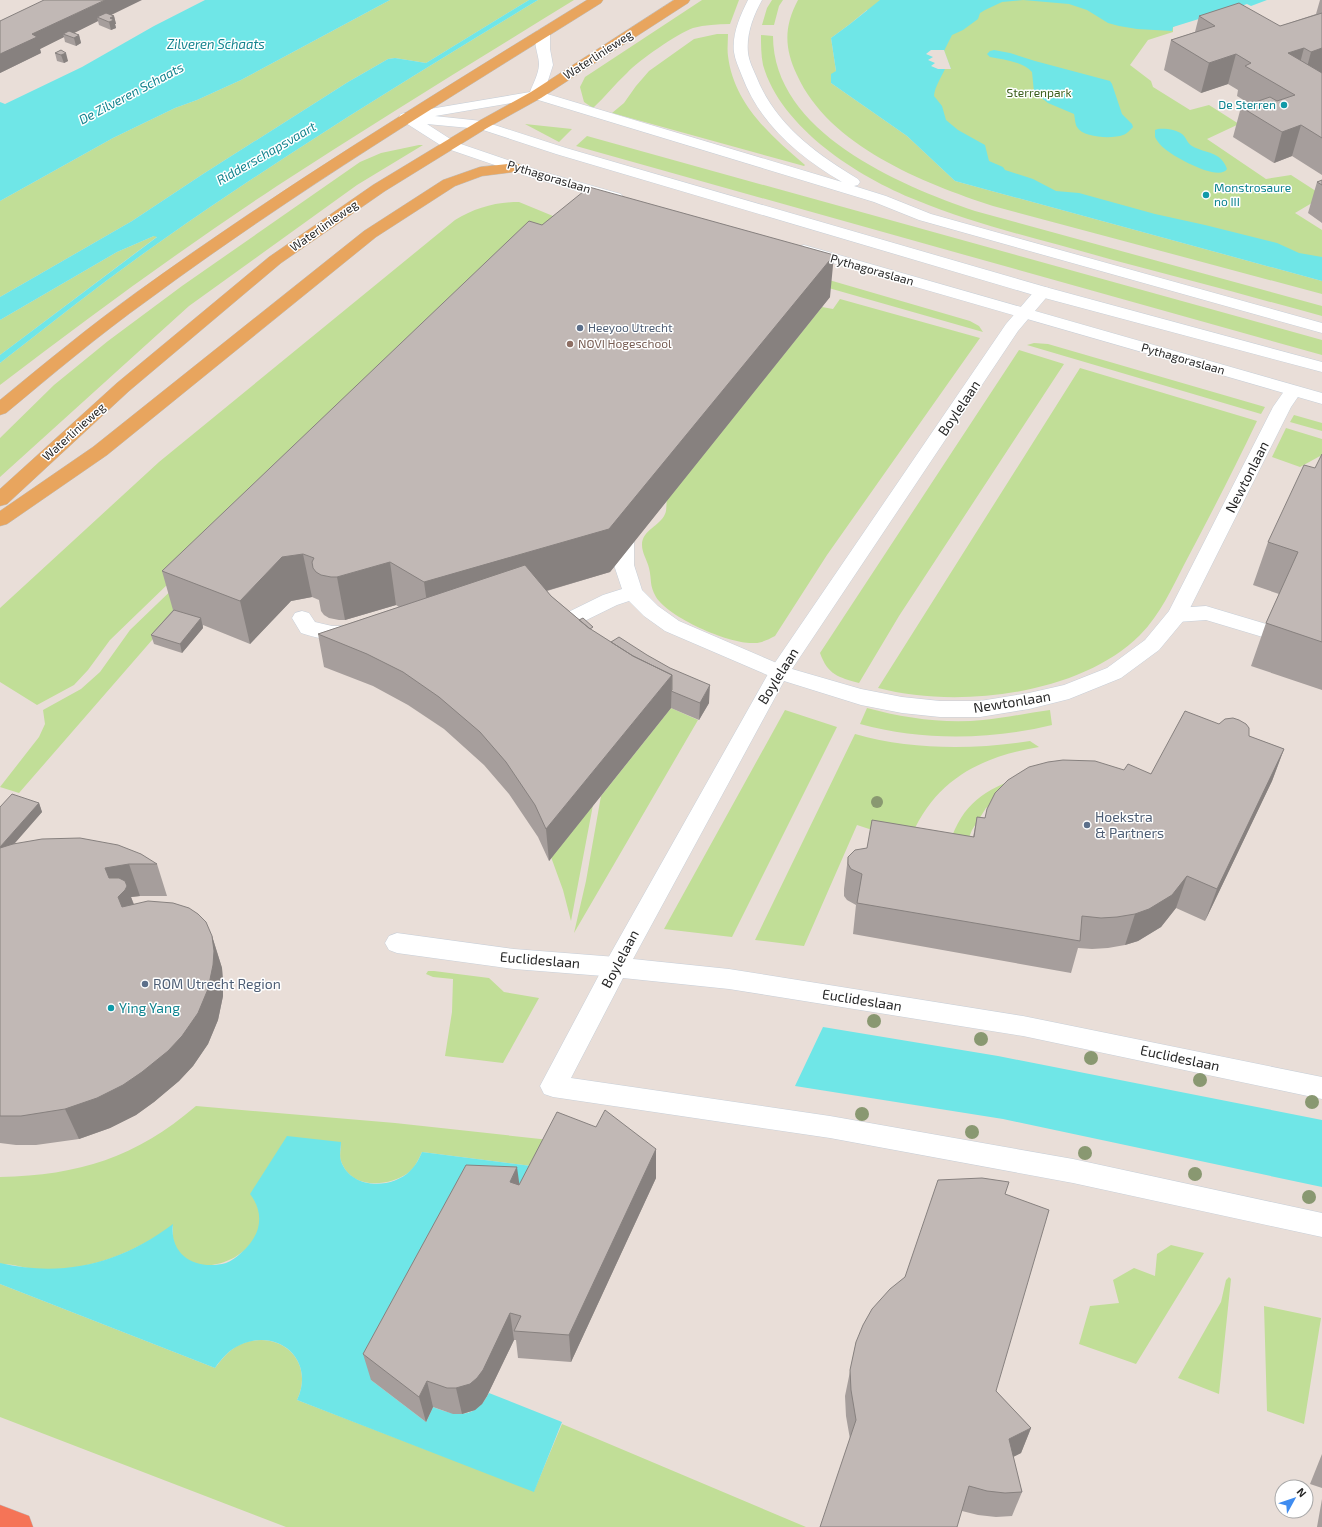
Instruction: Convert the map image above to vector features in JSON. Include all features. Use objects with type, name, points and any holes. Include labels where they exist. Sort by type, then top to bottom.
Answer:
[{"type":"highway","points":[[0,1520],[18,1527]]},
{"type":"main road","points":[[0,409],[46,370],[149,291],[214,245],[406,117],[596,0]]},
{"type":"main road","name":"Waterlinieweg","points":[[0,500],[123,387],[275,260],[379,188],[482,125],[536,95],[683,0]]},
{"type":"main road","points":[[0,520],[100,451],[370,234],[449,183],[480,172],[516,168]]},
{"type":"street","points":[[755,0],[747,13],[741,53],[751,84],[770,116],[794,142],[831,170],[880,199]]},
{"type":"street","points":[[536,95],[546,65],[543,49],[543,33]]},
{"type":"street","points":[[406,117],[536,95],[880,199],[926,217],[1322,328]]},
{"type":"street","name":"Pythagoraslaan","points":[[406,117],[482,125],[561,151],[1043,292],[1322,367]]},
{"type":"street","name":"Pythagoraslaan","points":[[406,117],[450,145],[516,168],[626,200]]},
{"type":"street","name":"Pythagoraslaan","points":[[787,246],[1322,399]]},
{"type":"street","name":"Boylelaan","points":[[1043,292],[1012,328],[779,672],[616,967],[553,1086],[830,1127],[1050,1167],[1322,1225]]},
{"type":"street","name":"Newtonlaan","points":[[633,593],[651,611],[672,626],[779,672],[861,697],[902,705],[940,709],[980,709],[1029,701],[1069,691],[1114,673],[1152,645],[1177,614],[1282,407],[1293,391]]},
{"type":"street","points":[[553,628],[610,600],[633,593],[625,570],[624,535],[639,508]]},
{"type":"street","points":[[605,568],[625,570]]},
{"type":"street","points":[[1177,614],[1206,613],[1266,631]]},
{"type":"street","points":[[302,618],[308,628],[332,634],[356,633],[372,629]]},
{"type":"street","name":"Euclideslaan","points":[[397,943],[514,959],[729,978],[1023,1026],[1322,1088]]},
{"type":"green space","points":[[390,0],[529,0],[426,63],[395,58],[388,59],[348,82],[132,221],[0,297],[0,201],[113,138],[175,108],[197,100],[241,80]]},
{"type":"green space","points":[[538,0],[574,0],[388,115],[277,186],[137,283],[0,385],[0,363],[143,254],[210,207],[302,146]]},
{"type":"green space","points":[[702,0],[739,0],[730,24],[702,26],[686,31],[668,41],[632,68],[593,108],[584,102],[580,87],[585,77]]},
{"type":"green space","points":[[772,0],[783,0],[779,6],[774,25],[762,25],[767,8]]},
{"type":"green space","name":"Sterrenpark","points":[[798,0],[1225,0],[1173,27],[1173,32],[1148,40],[1130,65],[1151,81],[1153,87],[1190,110],[1209,105],[1239,124],[1207,139],[1266,179],[1291,175],[1322,195],[1322,197],[1295,213],[1322,230],[1322,271],[1016,186],[940,132],[867,10],[831,38],[836,71],[831,83],[907,136],[955,181],[1322,281],[1322,294],[993,206],[937,186],[881,158],[855,142],[831,122],[812,100],[797,75],[790,56],[787,37],[790,19]]},
{"type":"green space","points":[[717,34],[728,34],[728,53],[732,73],[746,104],[767,130],[805,165],[804,166],[612,113],[624,103],[649,71],[694,39]]},
{"type":"green space","points":[[761,35],[773,36],[779,70],[794,100],[817,127],[846,150],[878,170],[944,200],[975,211],[1322,306],[1322,316],[1013,233],[964,218],[916,200],[870,178],[824,148],[786,109],[772,88],[763,65],[761,54]]},
{"type":"green space","points":[[525,124],[572,129],[559,142]]},
{"type":"green space","points":[[587,136],[1322,340],[1322,355],[576,146]]},
{"type":"green space","points":[[423,145],[357,185],[189,306],[0,477],[0,438],[54,385],[108,341],[182,286],[360,162],[381,153]]},
{"type":"green space","points":[[519,202],[570,223],[170,582],[110,640],[88,670],[74,685],[37,705],[0,682],[0,608],[159,462],[455,220],[486,206]]},
{"type":"green space","points":[[668,233],[970,321],[979,326],[983,332],[667,242]]},
{"type":"green space","points":[[154,236],[158,236],[0,355],[0,320],[117,252]]},
{"type":"green space","points":[[840,299],[980,338],[827,555],[775,636],[763,642],[744,642],[731,640],[701,629],[674,613],[663,605],[656,597],[652,589],[649,568],[643,551],[643,540],[648,532],[663,518],[666,512],[667,499],[822,307],[833,309]]},
{"type":"green space","points":[[1034,343],[1048,344],[1265,407],[1261,414],[1027,345]]},
{"type":"green space","points":[[1019,350],[1064,364],[899,616],[859,683],[840,677],[830,671],[820,653]]},
{"type":"green space","points":[[1080,368],[1257,421],[1213,510],[1160,610],[1140,635],[1115,655],[1085,672],[1052,684],[1016,692],[980,696],[944,697],[909,694],[878,688]]},
{"type":"green space","points":[[1294,415],[1322,423],[1322,431],[1290,422]]},
{"type":"green space","points":[[1286,428],[1322,439],[1322,455],[1300,467],[1272,457]]},
{"type":"green space","points":[[320,447],[19,793],[0,787],[39,737],[45,724],[43,710],[81,689],[100,672],[130,630]]},
{"type":"green space","points":[[671,708],[698,720],[574,933],[586,881],[601,796]]},
{"type":"green space","points":[[867,708],[895,715],[939,721],[991,719],[1050,710],[1052,725],[1005,734],[980,736],[932,736],[884,730],[860,724]]},
{"type":"green space","points":[[785,710],[837,727],[732,937],[664,929]]},
{"type":"green space","points":[[855,734],[920,746],[986,746],[1030,741],[1039,747],[1017,751],[996,758],[977,766],[960,776],[944,788],[930,803],[909,842],[857,825],[804,946],[755,940]]},
{"type":"green space","points":[[1019,777],[1001,797],[986,808],[972,830],[966,845],[947,851],[958,823],[972,804],[992,789]]},
{"type":"green space","points":[[593,805],[571,921],[563,890],[551,857]]},
{"type":"green space","points":[[428,971],[489,978],[504,992],[539,998],[503,1063],[445,1056],[452,1012],[453,979],[433,977],[426,974]]},
{"type":"green space","points":[[196,1106],[395,1123],[559,1141],[547,1168],[422,1152],[408,1173],[400,1178],[381,1183],[361,1181],[353,1177],[346,1170],[340,1159],[341,1142],[256,1202],[260,1214],[259,1229],[252,1242],[240,1253],[226,1261],[211,1265],[197,1264],[184,1258],[174,1243],[173,1225],[127,1252],[92,1264],[57,1269],[34,1269],[9,1264],[0,1264],[0,1177],[29,1176],[56,1172],[105,1160],[128,1151],[151,1139]]},
{"type":"green space","points":[[1171,1245],[1204,1253],[1136,1364],[1079,1344],[1090,1306],[1119,1303],[1113,1280],[1134,1268],[1155,1276],[1157,1254]]},
{"type":"green space","points":[[1229,1277],[1231,1279],[1219,1394],[1178,1378],[1221,1302],[1226,1280]]},
{"type":"green space","points":[[0,1284],[215,1368],[229,1352],[239,1345],[253,1341],[267,1340],[280,1344],[290,1351],[297,1360],[301,1372],[302,1385],[297,1400],[534,1491],[562,1424],[806,1527],[286,1527],[0,1417]]},
{"type":"green space","points":[[1264,1306],[1321,1318],[1304,1424],[1267,1411]]},
{"type":"water","name":"Zilveren Schaats","points":[[205,0],[390,0],[241,80],[197,100],[175,108],[113,138],[0,201],[0,102],[5,104],[82,67],[154,26]]},
{"type":"water","name":"Ridderschapsvaart","points":[[529,0],[538,0],[349,116],[210,207],[122,269],[0,363],[0,355],[157,237],[154,236],[117,252],[0,320],[0,297],[132,221],[348,82],[388,59],[395,58],[426,63]]},
{"type":"water","points":[[880,0],[1023,0],[1002,2],[985,10],[980,13],[978,19],[963,30],[952,35],[944,51],[951,69],[945,69],[937,85],[934,96],[942,106],[946,120],[958,130],[985,145],[989,161],[1003,167],[1005,170],[1033,179],[1056,191],[1079,193],[1155,214],[1277,243],[1299,253],[1322,257],[1322,281],[955,181],[907,136],[831,83],[831,74],[836,71],[831,38]]},
{"type":"water","points":[[1023,0],[1267,0],[1251,6],[1247,4],[1173,27],[1172,31],[1137,29],[1119,26],[1108,23],[1087,10],[1069,4]]},
{"type":"water","points":[[994,50],[1010,53],[1110,81],[1122,114],[1133,127],[1126,134],[1112,137],[1098,137],[1080,131],[1075,123],[1074,114],[1048,103],[1034,92],[1032,72],[1028,68],[1018,63],[990,57],[987,54]]},
{"type":"water","points":[[1170,129],[1179,132],[1192,146],[1221,159],[1227,169],[1222,172],[1206,170],[1196,167],[1170,153],[1155,137],[1155,130]]},
{"type":"water","points":[[823,1027],[998,1056],[1322,1120],[1322,1187],[1003,1119],[795,1086]]},
{"type":"water","points":[[287,1136],[341,1142],[340,1159],[346,1170],[353,1177],[362,1182],[372,1184],[393,1181],[402,1177],[414,1166],[422,1152],[547,1168],[371,1380],[426,1422],[433,1407],[450,1413],[465,1414],[478,1408],[489,1393],[562,1422],[534,1492],[297,1400],[302,1385],[301,1372],[297,1360],[290,1351],[280,1344],[268,1340],[254,1341],[240,1345],[232,1349],[215,1368],[0,1284],[0,1263],[47,1269],[69,1268],[91,1264],[133,1249],[173,1224],[173,1235],[176,1245],[180,1253],[187,1258],[195,1263],[205,1265],[215,1265],[230,1261],[238,1256],[253,1240],[259,1225],[259,1218],[255,1202],[250,1194]]},
{"type":"pier","points":[[931,50],[944,50],[951,69],[938,69],[931,66],[935,63],[928,60],[933,57],[926,54]]},
{"type":"building","points":[[44,0],[105,0],[32,34],[37,37],[0,54],[0,21]]},
{"type":"building","points":[[1239,3],[1280,26],[1322,13],[1322,48],[1311,52],[1304,48],[1288,53],[1322,73],[1322,138],[1301,125],[1282,132],[1241,107],[1270,97],[1277,101],[1295,95],[1245,66],[1251,63],[1236,54],[1209,63],[1171,40],[1215,26],[1199,16]]},
{"type":"building","points":[[106,13],[114,16],[110,18],[114,20],[109,22],[97,17]]},
{"type":"building","points":[[69,31],[79,35],[74,38],[63,34]]},
{"type":"building","points":[[61,50],[66,53],[61,55],[55,53]]},
{"type":"building","points":[[1322,180],[1322,185],[1317,182]]},
{"type":"building","points":[[589,187],[834,255],[609,529],[424,582],[390,562],[337,577],[331,577],[321,575],[316,572],[313,568],[312,562],[314,558],[303,554],[282,557],[240,601],[162,571],[529,221],[542,225]]},
{"type":"building","points":[[1322,454],[1322,642],[1266,623],[1298,552],[1268,542],[1304,465],[1315,468]]},
{"type":"building","points":[[525,565],[551,596],[589,628],[633,656],[672,675],[546,829],[535,805],[506,762],[480,732],[439,697],[403,672],[367,654],[318,634]]},
{"type":"building","points":[[174,610],[201,618],[180,644],[151,635]]},
{"type":"building","points":[[583,618],[593,627],[590,629],[579,620]]},
{"type":"building","points":[[619,637],[670,668],[710,685],[700,703],[671,691],[672,675],[633,656],[611,642]]},
{"type":"building","points":[[1185,711],[1219,724],[1225,719],[1233,718],[1239,720],[1246,724],[1249,728],[1249,736],[1284,749],[1217,889],[1187,876],[1172,895],[1149,909],[1135,914],[1117,917],[1101,918],[1082,916],[1080,941],[857,903],[862,874],[851,869],[848,864],[848,857],[855,850],[867,848],[872,820],[974,837],[977,817],[985,818],[987,809],[995,793],[1008,780],[1029,767],[1063,760],[1095,761],[1124,770],[1128,764],[1151,774]]},
{"type":"building","points":[[12,794],[39,803],[0,847],[0,807]]},
{"type":"building","name":"Ying Yang","points":[[80,838],[118,845],[141,854],[157,864],[129,864],[105,868],[109,878],[119,878],[125,881],[127,886],[118,897],[122,907],[148,901],[173,903],[189,908],[206,922],[212,936],[214,951],[208,989],[198,1013],[182,1036],[168,1051],[123,1085],[97,1098],[65,1109],[21,1116],[0,1116],[0,848],[42,839]]},
{"type":"building","points":[[605,1110],[656,1149],[569,1335],[514,1331],[521,1316],[510,1313],[483,1370],[477,1378],[470,1384],[456,1388],[447,1388],[427,1381],[419,1397],[363,1354],[466,1165],[517,1167],[510,1182],[519,1185],[557,1112],[596,1127]]},
{"type":"building","points":[[982,1178],[1009,1182],[1005,1194],[1049,1210],[996,1391],[1031,1428],[1009,1439],[1022,1492],[1005,1493],[987,1491],[969,1486],[957,1527],[820,1527],[856,1420],[851,1390],[850,1370],[856,1342],[863,1325],[872,1309],[890,1289],[905,1277],[938,1180]]},
{"type":"place","name":"De Sterren","points":[[1284,105]]},
{"type":"place","name":"Monstrosaure no III","points":[[1206,195]]},
{"type":"place","name":"Heeyoo Utrecht","points":[[580,328]]},
{"type":"place","name":"NOVI Hogeschool","points":[[570,344]]},
{"type":"place","name":"Hoekstra & Partners","points":[[1087,825]]},
{"type":"place","name":"ROM Utrecht Region","points":[[145,984]]},
{"type":"place","name":"Ying Yang","points":[[111,1008]]},
{"type":"water label","name":"De Zilveren Schaats","points":[[131,93]]}]
